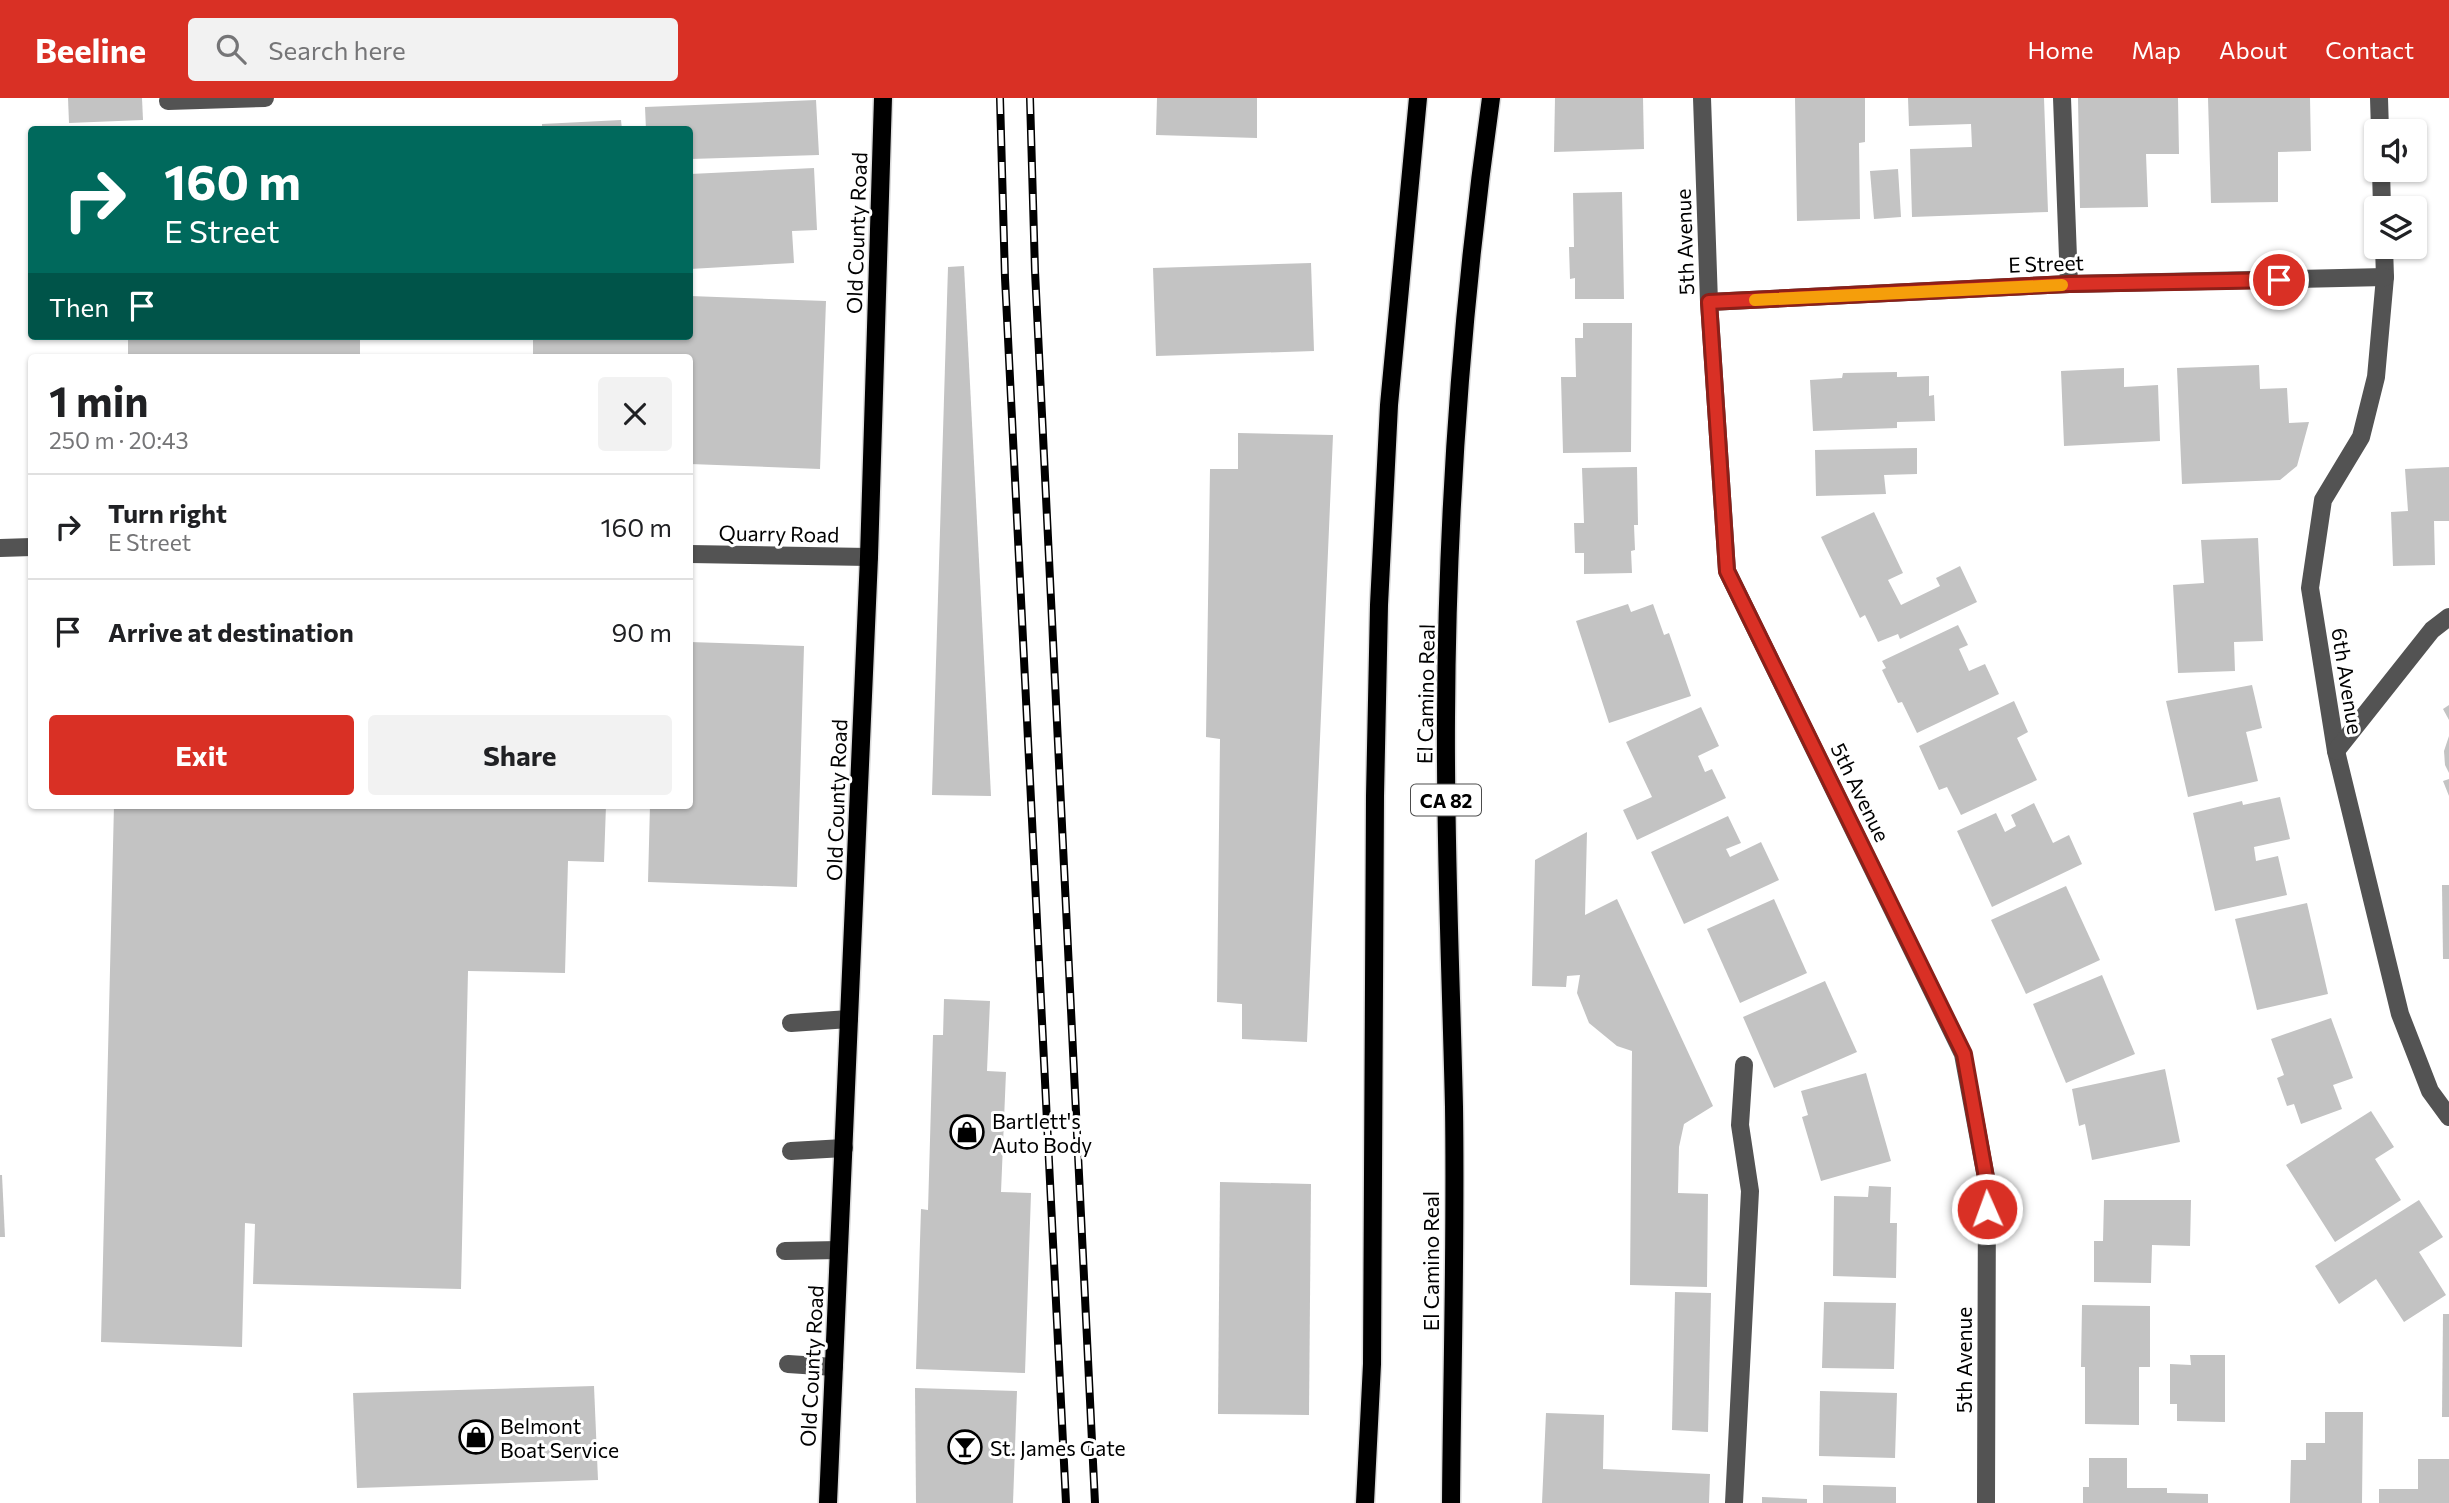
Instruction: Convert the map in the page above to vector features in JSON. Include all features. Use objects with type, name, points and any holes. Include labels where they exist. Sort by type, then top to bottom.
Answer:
[{"type":"main road","name":"Old County Road","points":[[828,1503],[869,557],[883,98]]},
{"type":"main road","points":[[1366,1503],[1372,1364],[1375,810],[1379,604],[1389,405],[1418,98]]},
{"type":"main road","name":"El Camino Real","points":[[1451,1503],[1454,1109],[1447,907],[1446,713],[1459,409],[1476,217],[1490,98]]},
{"type":"street","points":[[168,102],[265,98]]},
{"type":"street","name":"5th Avenue","points":[[1702,98],[1709,302],[1727,571],[1964,1054],[1987,1183],[1986,1503]]},
{"type":"street","points":[[2062,98],[2069,284]]},
{"type":"street","points":[[2379,98],[2380,119]]},
{"type":"street","name":"6th Avenue","points":[[2384,259],[2376,377],[2361,437],[2323,500],[2310,587],[2336,751],[2400,1014],[2430,1091],[2449,1117]]},
{"type":"street","name":"E Street","points":[[1709,302],[2069,284],[2385,277]]},
{"type":"street","points":[[0,548],[28,547]]},
{"type":"street","name":"Quarry Road","points":[[693,554],[869,557]]},
{"type":"street","points":[[2336,751],[2432,630],[2449,617]]},
{"type":"street","points":[[791,1023],[849,1019]]},
{"type":"street","points":[[1734,1503],[1750,1191],[1740,1125],[1744,1065]]},
{"type":"street","points":[[791,1151],[844,1148]]},
{"type":"street","points":[[785,1251],[839,1250]]},
{"type":"street","points":[[788,1364],[834,1367]]},
{"type":"building","points":[[68,98],[142,98],[143,120],[69,123]]},
{"type":"building","points":[[1157,98],[1257,98],[1257,138],[1156,135]]},
{"type":"building","points":[[1555,98],[1643,98],[1644,149],[1554,152]]},
{"type":"building","points":[[1795,98],[1865,98],[1865,142],[1859,143],[1860,219],[1797,221]]},
{"type":"building","points":[[1908,98],[2044,98],[2048,212],[1912,217],[1910,149],[1972,147],[1971,124],[1909,126]]},
{"type":"building","points":[[2078,98],[2178,98],[2179,154],[2146,154],[2148,207],[2080,208]]},
{"type":"building","points":[[2208,98],[2310,98],[2311,151],[2278,152],[2278,202],[2211,203]]},
{"type":"building","points":[[816,100],[819,155],[693,159],[693,126],[646,126],[645,107]]},
{"type":"building","points":[[621,120],[622,126],[542,126]]},
{"type":"building","points":[[814,168],[817,230],[792,231],[794,263],[693,269],[693,174]]},
{"type":"building","points":[[1898,169],[1901,217],[1874,219],[1870,171]]},
{"type":"building","points":[[1622,192],[1624,299],[1575,299],[1575,278],[1570,279],[1569,247],[1574,247],[1573,193]]},
{"type":"building","points":[[1311,263],[1314,351],[1156,356],[1153,268]]},
{"type":"building","points":[[964,266],[991,796],[932,795],[948,267]]},
{"type":"building","points":[[693,296],[826,301],[820,469],[693,464],[693,354],[533,354],[533,340],[693,340]]},
{"type":"building","points":[[1583,323],[1632,323],[1631,452],[1563,453],[1561,377],[1576,377],[1575,338],[1583,338]]},
{"type":"building","points":[[128,340],[360,340],[360,354],[128,354]]},
{"type":"building","points":[[2259,365],[2260,389],[2287,388],[2289,423],[2309,422],[2297,466],[2280,480],[2182,484],[2177,368]]},
{"type":"building","points":[[2124,368],[2124,387],[2158,385],[2160,441],[2064,446],[2061,371]]},
{"type":"building","points":[[1897,372],[1897,377],[1929,376],[1929,396],[1934,395],[1935,421],[1897,422],[1897,428],[1813,431],[1810,380],[1842,378],[1843,373]]},
{"type":"building","points":[[1238,433],[1333,435],[1307,1042],[1242,1039],[1242,1004],[1217,1002],[1220,739],[1206,737],[1210,469],[1238,469]]},
{"type":"building","points":[[1917,448],[1917,474],[1884,475],[1886,494],[1816,496],[1815,450]]},
{"type":"building","points":[[1637,467],[1638,525],[1634,525],[1632,573],[1584,574],[1584,553],[1575,553],[1574,523],[1584,523],[1582,468]]},
{"type":"building","points":[[2449,467],[2449,521],[2434,521],[2435,565],[2393,566],[2391,512],[2408,511],[2405,469]]},
{"type":"building","points":[[1874,512],[1903,573],[1888,580],[1901,605],[1940,586],[1936,578],[1960,566],[1977,602],[1900,639],[1898,634],[1878,642],[1865,615],[1860,618],[1821,537]]},
{"type":"building","points":[[2258,538],[2263,641],[2234,642],[2235,671],[2178,673],[2173,585],[2204,583],[2201,540]]},
{"type":"building","points":[[1628,604],[1631,612],[1653,604],[1664,635],[1669,633],[1691,696],[1609,723],[1576,621]]},
{"type":"building","points":[[1958,625],[1968,645],[1959,649],[1969,671],[1985,664],[1999,694],[1917,733],[1902,702],[1898,703],[1882,670],[1886,668],[1882,661]]},
{"type":"building","points":[[693,642],[804,646],[797,887],[648,882],[650,809],[693,809]]},
{"type":"building","points":[[2252,685],[2262,728],[2246,732],[2258,781],[2188,797],[2166,701]]},
{"type":"building","points":[[2014,701],[2028,732],[2017,738],[2037,780],[1961,815],[1947,787],[1939,790],[1919,746]]},
{"type":"building","points":[[2449,705],[2449,720],[2443,709]]},
{"type":"building","points":[[1701,707],[1719,746],[1698,756],[1705,772],[1712,769],[1726,798],[1637,840],[1623,810],[1652,797],[1626,742]]},
{"type":"building","points":[[2449,736],[2449,773],[2445,765],[2444,751]]},
{"type":"building","points":[[2449,779],[2449,796],[2443,781]]},
{"type":"building","points":[[2280,797],[2290,839],[2254,847],[2256,861],[2278,856],[2287,895],[2215,911],[2193,813],[2242,801],[2243,805]]},
{"type":"building","points":[[2034,803],[2053,843],[2069,835],[2082,864],[1992,907],[1957,831],[1996,813],[2005,832],[2016,826],[2011,815]]},
{"type":"building","points":[[114,809],[606,809],[604,862],[568,861],[565,973],[468,971],[461,1289],[253,1284],[255,1224],[245,1223],[242,1347],[101,1342]]},
{"type":"building","points":[[1728,816],[1741,843],[1726,849],[1730,857],[1761,842],[1779,880],[1684,924],[1651,852]]},
{"type":"building","points":[[1587,832],[1585,915],[1617,899],[1713,1106],[1684,1124],[1679,1147],[1678,1193],[1708,1194],[1707,1287],[1630,1285],[1632,1051],[1617,1046],[1589,1023],[1577,993],[1580,975],[1567,976],[1566,987],[1532,986],[1535,860]]},
{"type":"building","points":[[2442,885],[2449,885],[2449,959],[2443,959]]},
{"type":"building","points":[[2066,886],[2100,960],[2026,994],[1991,920]]},
{"type":"building","points":[[1774,899],[1807,973],[1740,1003],[1707,929]]},
{"type":"building","points":[[2307,903],[2328,994],[2257,1010],[2235,919]]},
{"type":"building","points":[[2102,975],[2135,1054],[2066,1083],[2033,1004]]},
{"type":"building","points":[[1825,981],[1857,1052],[1774,1088],[1743,1017]]},
{"type":"building","name":"Bartlett's Auto Body","points":[[944,999],[990,1001],[987,1071],[1006,1072],[1001,1192],[1031,1193],[1025,1373],[916,1369],[921,1209],[928,1210],[933,1035],[943,1035]]},
{"type":"building","points":[[2331,1018],[2353,1078],[2333,1085],[2342,1109],[2301,1124],[2294,1104],[2287,1106],[2277,1078],[2284,1075],[2271,1039]]},
{"type":"building","points":[[2165,1069],[2180,1142],[2092,1160],[2085,1124],[2079,1126],[2072,1089]]},
{"type":"building","points":[[1866,1073],[1891,1161],[1821,1181],[1802,1117],[1808,1115],[1801,1091]]},
{"type":"building","points":[[2371,1111],[2394,1147],[2375,1159],[2401,1200],[2335,1242],[2286,1165]]},
{"type":"building","points":[[2,1175],[5,1237],[0,1237]]},
{"type":"building","points":[[1220,1182],[1311,1184],[1309,1415],[1218,1414]]},
{"type":"building","points":[[1869,1186],[1891,1187],[1890,1223],[1897,1223],[1896,1278],[1833,1276],[1834,1196],[1868,1197]]},
{"type":"building","points":[[2104,1200],[2191,1200],[2190,1246],[2152,1245],[2151,1283],[2094,1282],[2094,1241],[2103,1241]]},
{"type":"building","points":[[2419,1200],[2443,1237],[2419,1252],[2446,1295],[2404,1322],[2376,1279],[2339,1304],[2315,1266]]},
{"type":"building","points":[[1675,1292],[1711,1293],[1708,1432],[1672,1430]]},
{"type":"building","points":[[1824,1302],[1896,1303],[1894,1369],[1822,1368]]},
{"type":"building","points":[[2082,1305],[2150,1306],[2150,1367],[2139,1367],[2139,1425],[2085,1424],[2085,1367],[2081,1367]]},
{"type":"building","points":[[2443,1314],[2449,1314],[2449,1417],[2442,1417]]},
{"type":"building","points":[[2190,1355],[2225,1355],[2225,1422],[2177,1421],[2177,1404],[2170,1404],[2170,1364],[2191,1365]]},
{"type":"building","name":"Belmont Boat Service","points":[[594,1386],[598,1480],[357,1488],[353,1393]]},
{"type":"building","name":"St. James Gate","points":[[915,1388],[1017,1391],[1013,1503],[916,1503]]},
{"type":"building","points":[[1820,1391],[1897,1393],[1895,1458],[1819,1456]]},
{"type":"building","points":[[2325,1412],[2363,1412],[2362,1503],[2290,1503],[2291,1460],[2306,1460],[2306,1443],[2325,1443]]},
{"type":"building","points":[[1546,1413],[1604,1415],[1603,1469],[1710,1474],[1709,1503],[1542,1503]]},
{"type":"building","points":[[2089,1458],[2127,1458],[2127,1488],[2167,1488],[2167,1493],[2208,1494],[2208,1503],[2083,1503],[2083,1487],[2089,1487]]},
{"type":"building","points":[[2418,1459],[2449,1459],[2449,1503],[2379,1503],[2379,1489],[2418,1489]]},
{"type":"building","points":[[1823,1485],[1896,1487],[1896,1503],[1823,1503]]},
{"type":"building","points":[[1762,1497],[1807,1499],[1807,1503],[1762,1503]]},
{"type":"railway","points":[[1000,98],[1005,278],[1066,1503]]},
{"type":"railway","points":[[1030,98],[1035,271],[1095,1503]]},
{"type":"slow traffic","points":[[1755,300],[2062,285]]},
{"type":"place","name":"Bartlett's Auto Body","points":[[967,1132]]},
{"type":"place","name":"Belmont Boat Service","points":[[476,1437]]},
{"type":"place","name":"St. James Gate","points":[[965,1447]]},
{"type":"route","points":[[1987,1209],[1987,1183],[1964,1054],[1727,571],[1709,302],[2069,284],[2279,280]]}]
